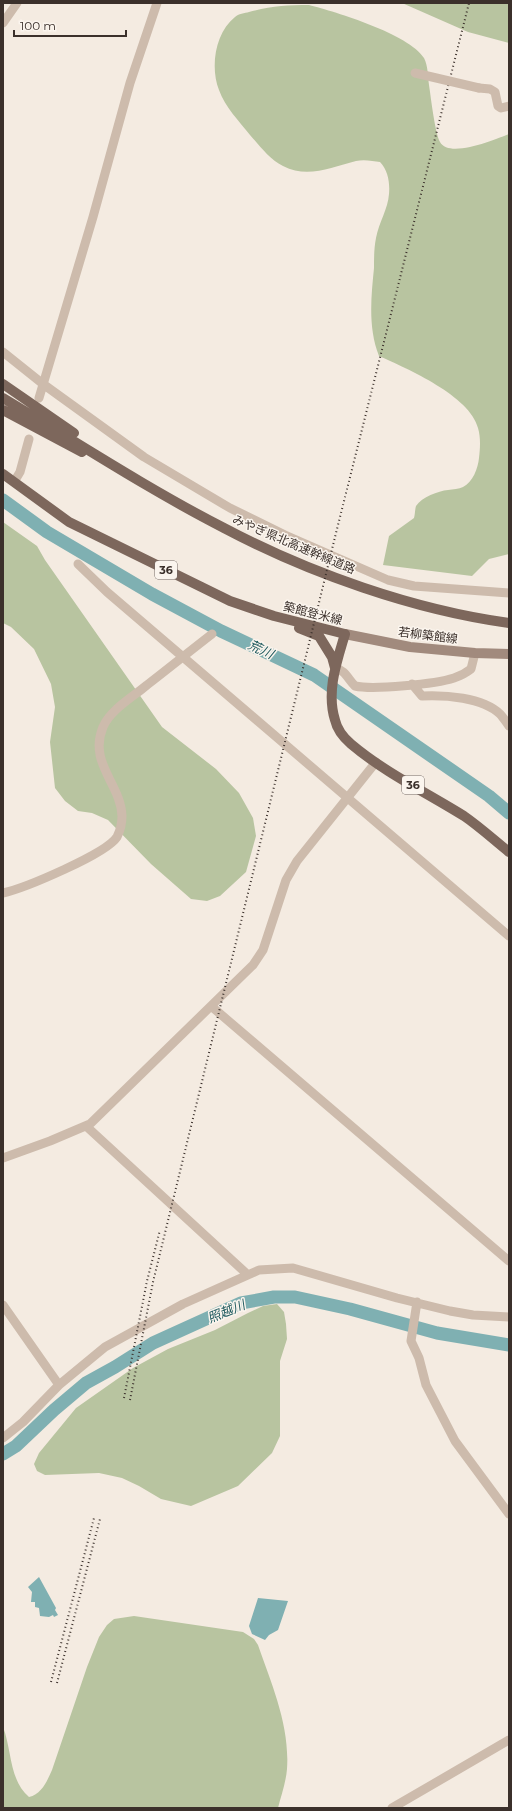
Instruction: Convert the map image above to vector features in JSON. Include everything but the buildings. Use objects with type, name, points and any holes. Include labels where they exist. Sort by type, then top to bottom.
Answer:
[{"type":"main road","points":[[3,384],[179,504]]},
{"type":"main road","name":"みやぎ県北高速幹線道路","points":[[3,398],[179,504],[224,529],[269,550],[361,587],[416,604],[509,623]]},
{"type":"main road","points":[[3,410],[179,504]]},
{"type":"main road","name":"築館登米線","points":[[3,474],[69,522],[230,601],[274,616],[345,634],[334,671],[332,689],[334,720],[340,732],[351,744],[376,762],[466,818],[509,852]]},
{"type":"main road","points":[[274,616],[293,626],[319,636],[332,657],[334,671]]},
{"type":"main road","name":"若柳築館線","points":[[345,634],[410,647],[474,653],[509,654]]},
{"type":"street","points":[[3,23],[17,3]]},
{"type":"street","points":[[39,398],[91,224],[130,83],[157,3]]},
{"type":"street","points":[[415,73],[479,88],[490,89],[495,92],[498,106],[501,108],[509,106]]},
{"type":"street","points":[[3,352],[43,384],[144,457],[230,508],[337,559],[388,580],[414,586],[509,594]]},
{"type":"street","points":[[14,482],[20,472],[29,439]]},
{"type":"street","points":[[78,564],[107,592],[348,796],[509,936]]},
{"type":"street","points":[[3,893],[39,881],[91,855],[109,844],[116,837],[120,828],[122,816],[119,803],[99,751],[99,739],[104,725],[112,714],[212,634]]},
{"type":"street","points":[[334,671],[340,669],[355,686],[372,687],[412,684],[454,678],[471,669],[474,653]]},
{"type":"street","points":[[412,684],[422,696],[456,697],[484,704],[500,714],[509,726]]},
{"type":"street","points":[[3,1158],[86,1126],[254,965],[263,950],[286,880],[297,860],[376,762]]},
{"type":"street","points":[[211,1006],[509,1261]]},
{"type":"street","points":[[86,1126],[248,1274]]},
{"type":"street","points":[[3,1438],[23,1422],[59,1385],[105,1347],[178,1307],[248,1274],[265,1269],[293,1268],[397,1298],[458,1312],[509,1317]]},
{"type":"street","points":[[417,1302],[411,1341],[419,1358],[426,1385],[455,1441],[509,1514]]},
{"type":"street","points":[[3,1305],[59,1385]]},
{"type":"street","points":[[392,1808],[509,1740]]},
{"type":"green space","points":[[402,3],[509,3],[509,43],[468,32]]},
{"type":"green space","points":[[309,5],[371,25],[404,41],[416,49],[424,58],[426,64],[436,131],[440,142],[445,147],[453,149],[473,146],[509,134],[509,554],[489,559],[472,576],[383,565],[389,536],[414,518],[416,506],[422,500],[435,493],[461,488],[470,482],[479,458],[480,436],[473,416],[451,395],[421,376],[379,356],[373,335],[371,302],[375,242],[389,194],[389,181],[383,165],[380,162],[365,160],[310,172],[292,170],[283,166],[273,160],[265,152],[233,114],[225,102],[216,81],[216,51],[223,32],[235,17],[272,7]]},
{"type":"green space","points":[[3,522],[37,546],[45,560],[162,727],[216,769],[239,793],[253,818],[256,836],[246,872],[220,896],[207,901],[191,899],[151,864],[108,820],[92,813],[78,811],[65,801],[55,788],[50,742],[55,707],[51,684],[34,649],[11,627],[3,623]]},
{"type":"green space","points":[[277,1304],[284,1312],[287,1339],[280,1361],[280,1436],[272,1453],[238,1486],[191,1506],[161,1499],[122,1478],[99,1473],[45,1475],[37,1471],[34,1464],[39,1453],[76,1408],[133,1368],[168,1349],[215,1330],[263,1306]]},
{"type":"green space","points":[[134,1616],[243,1632],[254,1639],[258,1645],[274,1690],[286,1737],[287,1769],[285,1784],[278,1808],[3,1808],[3,1727],[14,1773],[18,1782],[29,1797],[34,1795],[44,1786],[52,1770],[87,1667],[99,1637],[107,1625],[114,1619]]},
{"type":"water","points":[[39,1577],[56,1608],[55,1610],[58,1615],[54,1617],[53,1615],[49,1617],[40,1616],[39,1608],[35,1607],[35,1602],[31,1602],[32,1592],[28,1587]]},
{"type":"water","points":[[258,1598],[288,1601],[278,1630],[269,1635],[265,1640],[252,1634],[249,1626]]},
{"type":"waterway","name":"荒川","points":[[3,500],[47,532],[152,594],[221,631],[314,675],[489,796],[509,813]]},
{"type":"waterway","name":"照越川","points":[[3,1454],[16,1446],[54,1410],[86,1383],[153,1343],[241,1303],[274,1297],[295,1297],[350,1309],[437,1333],[509,1345]]},
{"type":"railway","points":[[130,1400],[153,1282],[336,533],[469,3]]},
{"type":"railway","points":[[124,1398],[147,1281],[160,1230]]},
{"type":"railway","points":[[51,1682],[94,1518]]},
{"type":"railway","points":[[57,1683],[100,1519]]}]
